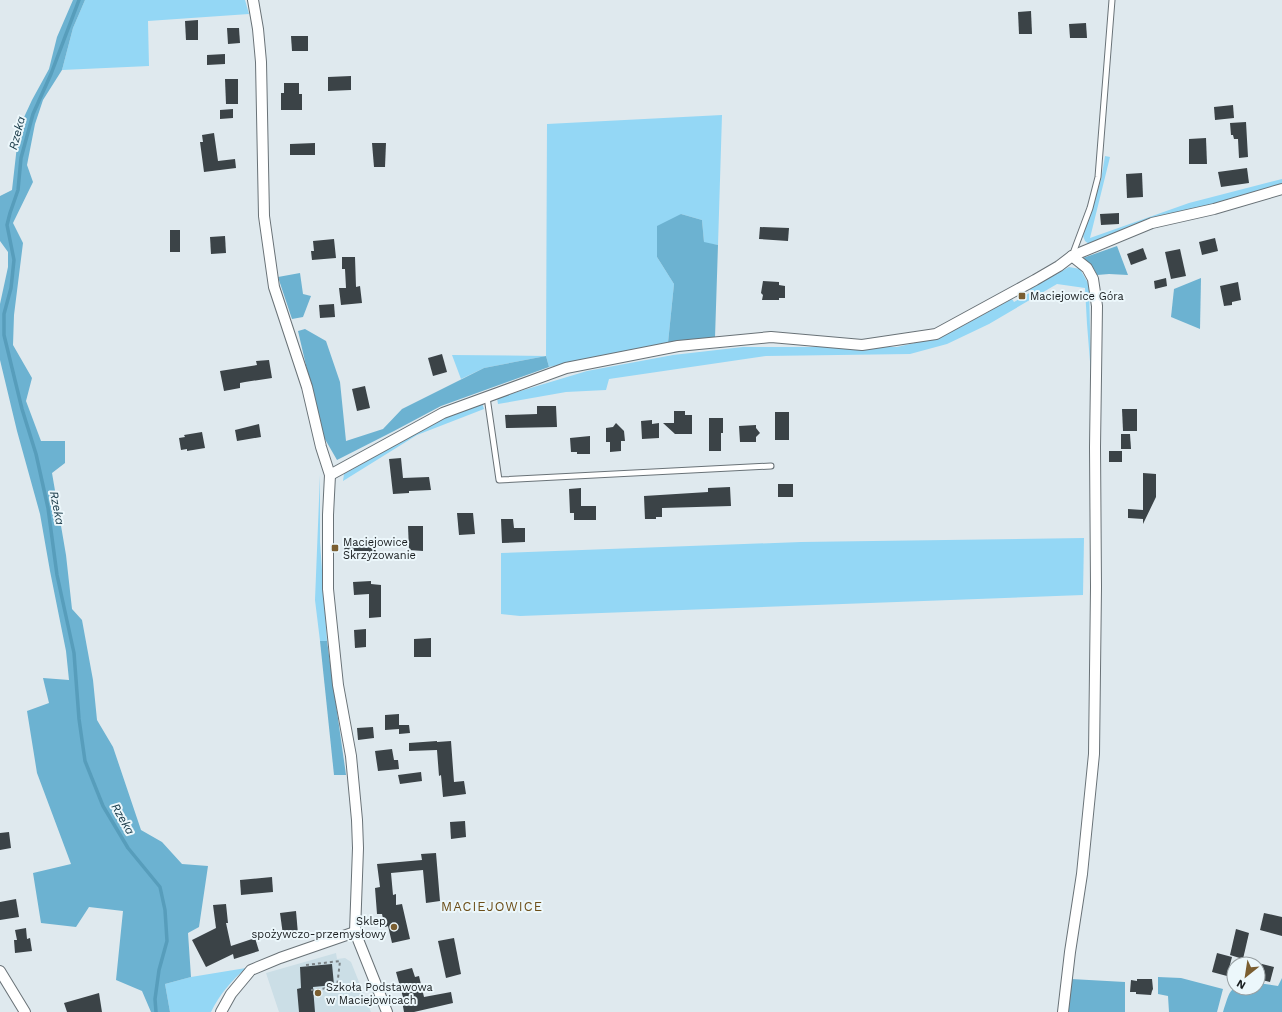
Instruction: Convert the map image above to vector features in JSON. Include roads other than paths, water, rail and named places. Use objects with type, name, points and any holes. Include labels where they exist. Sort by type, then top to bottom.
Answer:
[{"type":"street","points":[[254,0],[261,65],[264,216],[274,286],[307,387],[321,447],[330,474],[328,515],[328,589],[338,685],[351,756],[358,820],[355,932],[387,1012]]},
{"type":"street","points":[[330,474],[443,413],[566,368],[678,346],[771,337],[862,345],[936,334],[1035,280],[1059,266],[1072,256],[1152,223],[1214,209],[1282,189]]},
{"type":"street","points":[[1063,1012],[1070,952],[1082,874],[1094,754],[1096,587],[1094,447],[1097,306],[1093,279],[1087,268],[1072,256]]},
{"type":"street","points":[[220,1012],[231,994],[251,970],[280,958],[355,932]]},
{"type":"street","points":[[0,971],[25,1012]]},
{"type":"lane","points":[[1072,256],[1090,208],[1098,177],[1112,0]]},
{"type":"lane","points":[[487,397],[499,480],[771,466]]},
{"type":"waterway","name":"Rzeka","points":[[79,0],[51,74],[33,114],[21,158],[18,190],[7,225],[14,260],[11,288],[4,314],[4,335],[22,409],[36,454],[48,508],[57,575],[74,653],[79,719],[85,761],[103,806],[128,848],[160,887],[165,910],[167,941],[159,970],[155,999],[156,1012]]},
{"type":"place","name":"Maciejowice Góra","points":[[1022,296]]},
{"type":"place","name":"Maciejowice Skrzyżowanie","points":[[335,548]]},
{"type":"place","name":"Sklep spożywczo-przemysłowy","points":[[394,927]]},
{"type":"place","name":"Szkoła Podstawowa w Maciejowicach","points":[[318,993]]},
{"type":"district","name":"MACIEJOWICE","points":[[492,906]]}]
